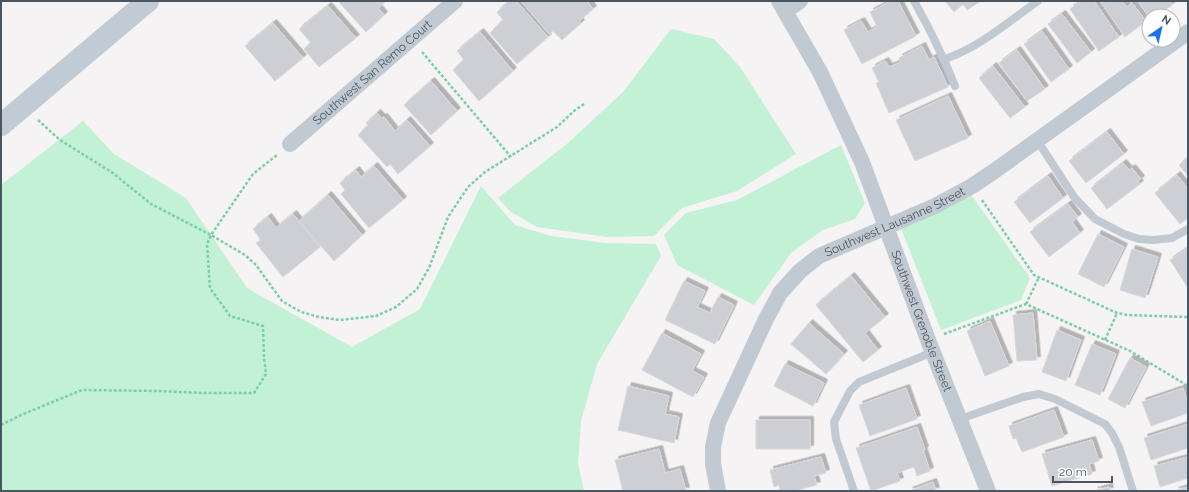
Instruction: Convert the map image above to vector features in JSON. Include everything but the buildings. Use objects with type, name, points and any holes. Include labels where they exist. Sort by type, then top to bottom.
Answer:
[{"type":"main road","points":[[1,125],[148,1]]},
{"type":"street","name":"Southwest San Remo Court","points":[[290,144],[410,38],[455,1]]},
{"type":"street","points":[[782,6],[800,1]]},
{"type":"street","name":"Southwest Grenoble Street","points":[[782,6],[820,72],[862,162],[931,346],[988,491]]},
{"type":"street","name":"Southwest Lausanne Street","points":[[718,491],[713,464],[713,447],[718,423],[765,321],[780,293],[800,271],[819,256],[935,206],[972,186],[1188,32]]},
{"type":"lane","points":[[914,1],[945,60],[955,86]]},
{"type":"lane","points":[[945,60],[977,45],[1038,1]]},
{"type":"lane","points":[[1037,140],[1074,197],[1095,218],[1124,234],[1146,240],[1172,238],[1188,229]]},
{"type":"lane","points":[[854,491],[836,439],[834,422],[850,391],[860,382],[931,346]]},
{"type":"lane","points":[[960,419],[1023,396],[1039,394],[1055,399],[1105,424],[1112,433],[1119,447],[1133,491]]},
{"type":"path","points":[[410,38],[511,157]]},
{"type":"path","points":[[23,107],[60,140],[113,173],[151,204],[211,235],[245,255],[256,265],[282,300],[301,312],[319,317],[340,320],[376,316],[396,307],[417,289],[429,268],[448,217],[468,187],[485,172],[557,127],[574,110],[584,104]]},
{"type":"path","points":[[1,425],[21,415],[82,390],[254,393],[266,374],[262,326],[230,316],[210,288],[207,244],[211,235],[253,174],[290,144]]},
{"type":"path","points":[[972,186],[1034,275],[1117,313],[1127,315],[1188,317]]},
{"type":"path","points":[[931,346],[1026,304],[1039,277]]},
{"type":"path","points":[[1026,304],[1130,351],[1188,386]]},
{"type":"path","points":[[1105,340],[1117,313]]},
{"type":"green space","points":[[671,29],[714,39],[740,67],[796,154],[737,191],[682,208],[654,236],[607,237],[537,227],[511,212],[498,198],[568,143],[623,92]]},
{"type":"green space","points":[[83,121],[114,154],[186,198],[247,288],[352,347],[420,309],[481,186],[515,225],[551,236],[605,243],[656,244],[661,256],[597,364],[581,421],[578,464],[584,491],[1,491],[1,185]]},
{"type":"green space","points":[[841,145],[865,203],[855,219],[823,230],[791,253],[754,305],[677,265],[664,235],[686,213],[737,200]]},
{"type":"green space","points":[[970,193],[1030,278],[1021,300],[941,330],[900,226]]}]
